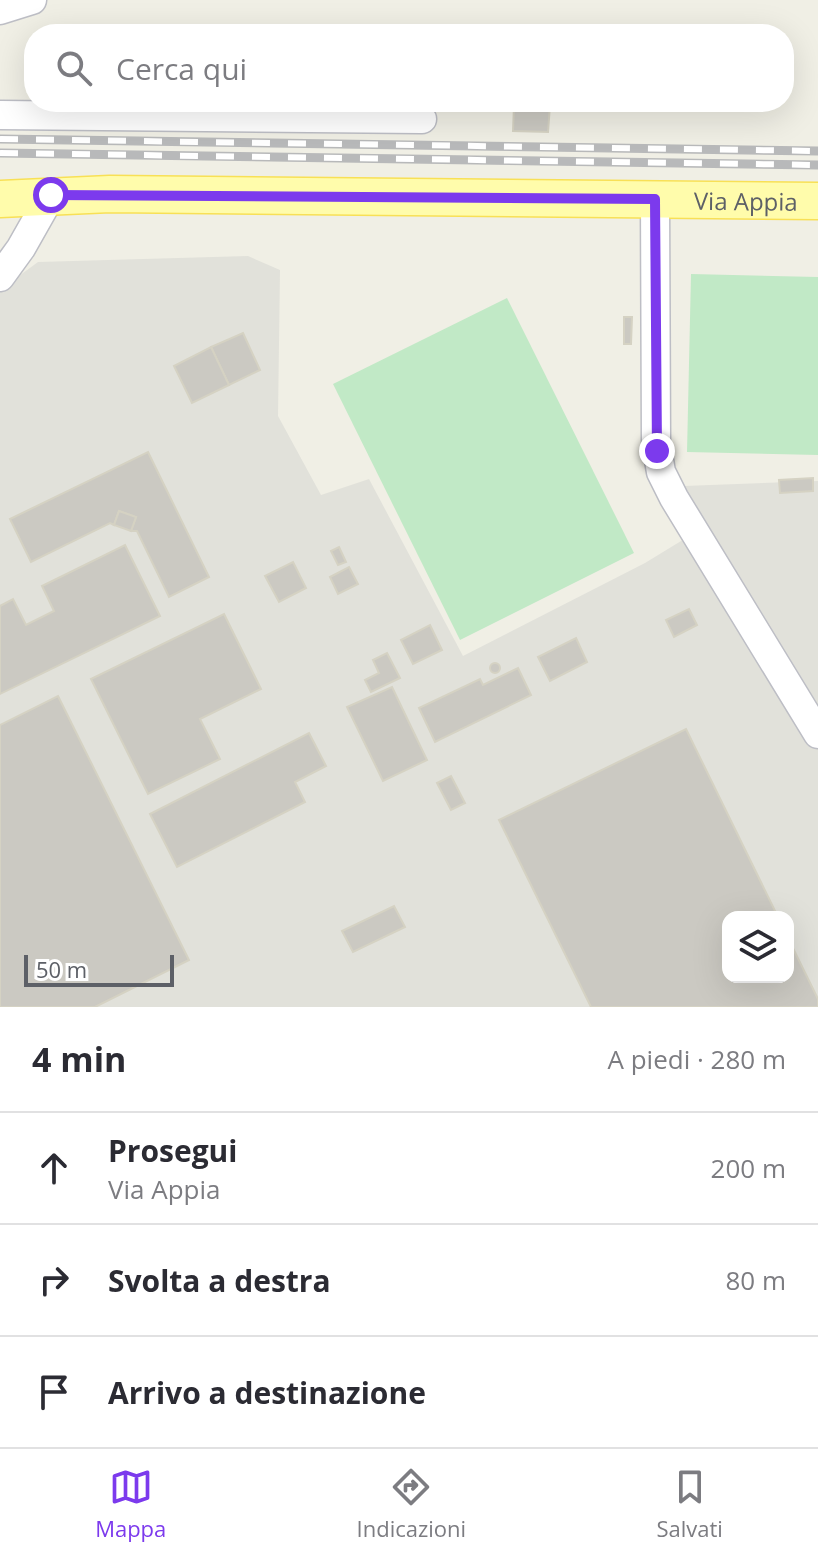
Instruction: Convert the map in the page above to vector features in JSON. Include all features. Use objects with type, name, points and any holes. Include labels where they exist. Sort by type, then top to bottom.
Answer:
[{"type":"main road","name":"Via Appia","points":[[0,199],[51,195],[818,201]]},
{"type":"street","points":[[0,10],[32,0]]},
{"type":"street","points":[[0,115],[422,119]]},
{"type":"street","points":[[0,276],[21,248],[51,195]]},
{"type":"street","points":[[655,199],[656,442],[661,472],[818,734]]},
{"type":"shaded area","points":[[248,256],[280,270],[278,416],[321,495],[369,479],[463,656],[645,563],[704,527],[684,486],[818,481],[818,1007],[0,1007],[0,290],[38,262]]},
{"type":"green space","points":[[691,274],[818,277],[818,455],[687,452]]},
{"type":"green space","points":[[507,298],[634,553],[460,640],[333,384]]},
{"type":"building","points":[[514,112],[549,112],[548,132],[513,131]]},
{"type":"building","points":[[624,317],[632,317],[631,344],[624,344]]},
{"type":"building","points":[[243,333],[260,370],[229,385],[211,347]]},
{"type":"building","points":[[211,347],[229,385],[192,403],[174,366]]},
{"type":"building","points":[[148,452],[209,577],[169,597],[137,531],[131,531],[136,517],[119,511],[114,525],[110,523],[31,562],[10,519]]},
{"type":"building","points":[[813,478],[813,491],[780,493],[779,480]]},
{"type":"building","points":[[119,511],[136,517],[131,531],[114,525]]},
{"type":"building","points":[[125,545],[160,616],[0,694],[0,606],[13,599],[26,625],[54,611],[42,586]]},
{"type":"building","points":[[339,547],[346,562],[338,565],[331,551]]},
{"type":"building","points":[[293,562],[306,588],[279,602],[265,576]]},
{"type":"building","points":[[349,567],[358,584],[338,594],[330,577]]},
{"type":"building","points":[[689,609],[697,625],[674,637],[666,620]]},
{"type":"building","points":[[224,614],[261,689],[200,719],[220,759],[148,794],[91,679]]},
{"type":"building","points":[[430,625],[442,650],[413,664],[401,640]]},
{"type":"building","points":[[576,638],[587,662],[550,681],[538,657]]},
{"type":"building","points":[[387,653],[400,678],[371,692],[365,680],[379,673],[373,660]]},
{"type":"building","points":[[495,663],[500,668],[495,673],[490,668]]},
{"type":"building","points":[[518,668],[531,695],[435,742],[419,708],[480,679],[483,685]]},
{"type":"building","points":[[392,687],[427,760],[383,781],[347,707]]},
{"type":"building","points":[[58,696],[189,960],[95,1007],[0,1007],[0,725]]},
{"type":"building","points":[[686,729],[775,911],[722,911],[722,983],[794,983],[794,950],[818,999],[818,1007],[591,1007],[499,820]]},
{"type":"building","points":[[309,733],[326,766],[295,782],[305,802],[177,867],[150,814]]},
{"type":"building","points":[[451,776],[465,803],[451,810],[437,783]]},
{"type":"building","points":[[394,906],[405,927],[353,952],[342,931]]},
{"type":"railway","points":[[0,139],[818,151]]},
{"type":"railway","points":[[0,153],[818,165]]},
{"type":"route","points":[[51,195],[655,199],[657,451]]}]
